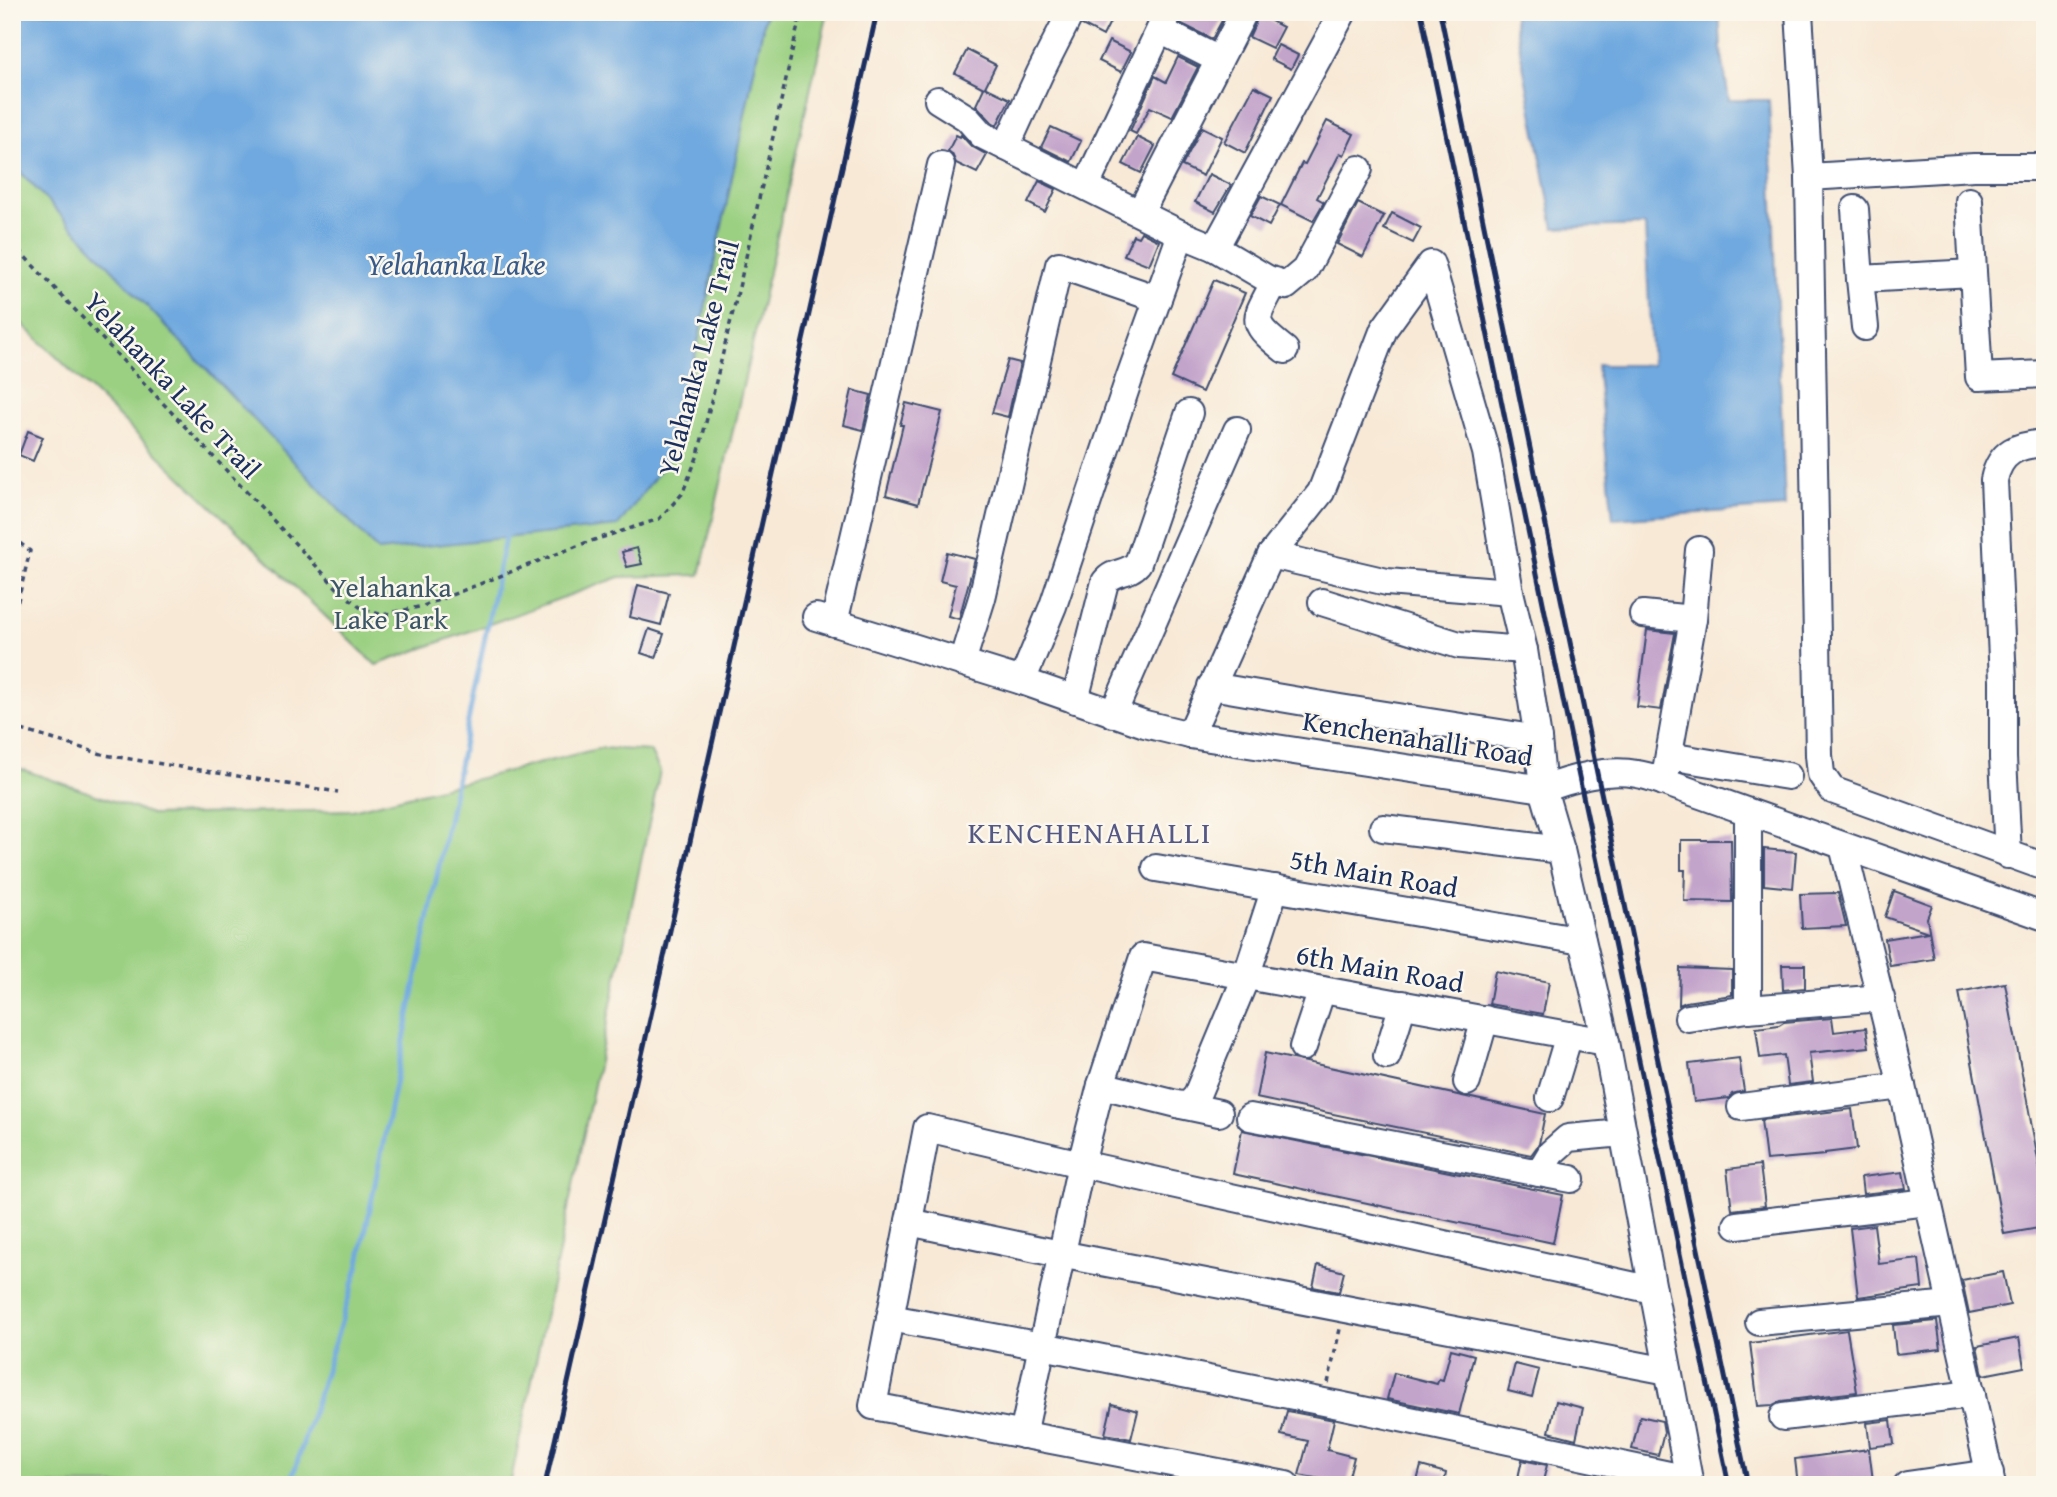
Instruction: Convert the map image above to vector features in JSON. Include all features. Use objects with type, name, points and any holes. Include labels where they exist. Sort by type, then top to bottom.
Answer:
[{"type":"street","points":[[1006,147],[1071,12]]},
{"type":"street","points":[[1140,213],[1244,12]]},
{"type":"street","points":[[1215,248],[1343,12]]},
{"type":"street","points":[[1799,12],[1809,177],[1821,774],[1832,790],[2045,867]]},
{"type":"street","points":[[1086,186],[1164,21],[1219,60]]},
{"type":"street","points":[[938,100],[967,118],[982,135],[1181,234],[1215,248],[1266,278],[1286,286],[1305,270],[1359,169]]},
{"type":"street","name":"Kenchenahalli Road","points":[[941,165],[825,620],[1022,681],[1145,724],[1190,735],[1543,789],[1597,774],[1667,769],[1748,812],[2045,917]]},
{"type":"street","points":[[1809,177],[1973,167],[2045,167]]},
{"type":"street","points":[[1969,201],[1979,377],[2045,373]]},
{"type":"street","points":[[1855,209],[1865,327]]},
{"type":"street","points":[[1022,681],[1053,606],[1124,392],[1181,234]]},
{"type":"street","points":[[890,1318],[1324,1402],[1689,1482],[1606,1042],[1561,850],[1543,789],[1524,650],[1510,592],[1486,452],[1431,264],[1384,329],[1321,492],[1271,555],[1190,735]]},
{"type":"street","points":[[961,662],[982,598],[1059,265],[1158,299]]},
{"type":"street","points":[[1860,279],[1973,273]]},
{"type":"street","points":[[1275,281],[1258,316],[1258,326],[1284,350]]},
{"type":"street","points":[[1075,701],[1105,582],[1110,576],[1132,570],[1138,563],[1189,413]]},
{"type":"street","points":[[1113,713],[1237,430]]},
{"type":"street","points":[[2008,855],[1994,480],[1999,465],[2010,452],[2026,444],[2045,443]]},
{"type":"street","points":[[1699,550],[1693,619],[1667,769],[1788,775]]},
{"type":"street","points":[[1271,555],[1387,582],[1510,592]]},
{"type":"street","points":[[1322,602],[1459,645],[1524,650]]},
{"type":"street","points":[[1643,614],[1693,619]]},
{"type":"street","points":[[1211,685],[1538,739]]},
{"type":"street","points":[[1748,812],[1748,1009]]},
{"type":"street","points":[[1383,828],[1561,850]]},
{"type":"street","points":[[1843,846],[1902,1086],[1991,1479],[1907,1485]]},
{"type":"street","name":"5th Main Road","points":[[1156,868],[1581,940]]},
{"type":"street","points":[[1181,1105],[1189,1104],[1196,1097],[1246,977],[1275,888]]},
{"type":"street","name":"6th Main Road","points":[[1101,1085],[1143,957],[1606,1042]]},
{"type":"street","points":[[1303,1047],[1322,990]]},
{"type":"street","points":[[1688,1018],[1748,1009],[1881,999]]},
{"type":"street","points":[[1387,1056],[1403,1004]]},
{"type":"street","points":[[1467,1082],[1485,1019]]},
{"type":"street","points":[[1550,1098],[1569,1035]]},
{"type":"street","points":[[1023,1435],[1060,1254],[1101,1085],[1219,1114]]},
{"type":"street","points":[[1741,1107],[1902,1086]]},
{"type":"street","points":[[1250,1117],[1570,1179]]},
{"type":"street","points":[[1286,1485],[873,1406],[927,1128],[1653,1290]]},
{"type":"street","points":[[1539,1172],[1551,1153],[1568,1138],[1623,1133]]},
{"type":"street","points":[[1737,1225],[1928,1202]]},
{"type":"street","points":[[909,1222],[1060,1254],[1668,1371]]},
{"type":"street","points":[[1759,1322],[1951,1304]]},
{"type":"street","points":[[1783,1417],[1972,1394]]},
{"type":"path","name":"Yelahanka Lake Trail","points":[[12,243],[338,589],[361,608],[382,615],[424,606],[585,543],[659,519],[681,494],[698,455],[801,12]]},
{"type":"path","points":[[12,537],[30,551],[12,625]]},
{"type":"path","points":[[12,727],[106,755],[338,792]]},
{"type":"path","points":[[1324,1402],[1345,1308]]},
{"type":"green space","name":"Yelahanka Lake Park","points":[[766,12],[828,12],[700,575],[620,577],[376,665],[12,314],[12,163],[378,551],[676,449]]},
{"type":"green space","points":[[601,748],[650,751],[660,771],[510,1485],[12,1485],[12,766],[154,815],[352,810]]},
{"type":"water","name":"Yelahanka Lake","points":[[12,12],[766,12],[676,449],[618,526],[378,551],[12,163]]},
{"type":"water","points":[[1513,12],[1719,12],[1721,49],[1729,100],[1769,100],[1785,507],[1613,519],[1597,365],[1652,365],[1645,225],[1554,228]]},
{"type":"building","points":[[1087,12],[1115,12],[1103,36],[1082,25]]},
{"type":"building","points":[[1184,12],[1219,12],[1225,15],[1212,39],[1180,23]]},
{"type":"building","points":[[1259,15],[1283,27],[1272,48],[1249,37]]},
{"type":"building","points":[[1109,41],[1131,52],[1121,72],[1099,61]]},
{"type":"building","points":[[1278,45],[1298,55],[1291,69],[1271,59]]},
{"type":"building","points":[[967,50],[996,65],[985,87],[1010,99],[997,125],[976,105],[984,88],[955,73]]},
{"type":"building","points":[[1178,57],[1198,67],[1172,117],[1150,107],[1136,134],[1130,131],[1155,76],[1166,82]]},
{"type":"building","points":[[1254,86],[1273,95],[1245,153],[1224,142]]},
{"type":"building","points":[[1327,121],[1354,134],[1344,155],[1340,153],[1317,198],[1324,202],[1313,221],[1281,205]]},
{"type":"building","points":[[1051,127],[1081,141],[1071,162],[1041,147]]},
{"type":"building","points":[[1202,127],[1222,137],[1203,176],[1182,166]]},
{"type":"building","points":[[956,135],[961,135],[971,146],[987,155],[977,173],[956,163],[948,151]]},
{"type":"building","points":[[1137,137],[1155,146],[1141,173],[1123,164]]},
{"type":"building","points":[[1209,174],[1231,185],[1215,212],[1195,202]]},
{"type":"building","points":[[1039,181],[1056,189],[1045,212],[1028,203]]},
{"type":"building","points":[[1261,196],[1280,205],[1269,226],[1250,216]]},
{"type":"building","points":[[1358,203],[1384,216],[1363,257],[1337,244]]},
{"type":"building","points":[[1392,213],[1421,228],[1413,243],[1384,229]]},
{"type":"building","points":[[1141,232],[1159,241],[1149,265],[1124,255],[1133,235],[1138,237]]},
{"type":"building","points":[[1214,280],[1245,293],[1202,392],[1171,378]]},
{"type":"building","points":[[1008,360],[1020,363],[1008,417],[992,413]]},
{"type":"building","points":[[852,390],[871,395],[863,430],[844,425]]},
{"type":"building","points":[[906,403],[942,412],[918,504],[886,495]]},
{"type":"building","points":[[28,431],[43,437],[33,461],[19,455]]},
{"type":"building","points":[[637,548],[642,564],[627,567],[622,552]]},
{"type":"building","points":[[947,552],[975,559],[959,619],[948,616],[956,585],[940,581]]},
{"type":"building","points":[[638,585],[669,593],[661,625],[630,617]]},
{"type":"building","points":[[649,629],[664,634],[656,658],[641,653]]},
{"type":"building","points":[[1647,630],[1675,633],[1661,710],[1637,707]]},
{"type":"building","points":[[1681,840],[1731,840],[1732,902],[1684,901],[1685,870],[1681,870]]},
{"type":"building","points":[[1764,849],[1796,852],[1793,888],[1764,885]]},
{"type":"building","points":[[1894,891],[1932,905],[1927,918],[1934,959],[1890,966],[1885,939],[1928,932],[1885,917]]},
{"type":"building","points":[[1838,893],[1846,926],[1802,928],[1800,894]]},
{"type":"building","points":[[1782,965],[1805,965],[1805,988],[1783,990]]},
{"type":"building","points":[[1680,968],[1732,970],[1732,995],[1679,1005]]},
{"type":"building","points":[[1495,971],[1549,982],[1543,1014],[1489,1004]]},
{"type":"building","points":[[2005,983],[2045,1197],[2045,1227],[2004,1234],[1959,992]]},
{"type":"building","points":[[1832,1018],[1834,1032],[1866,1028],[1869,1047],[1809,1053],[1813,1082],[1788,1085],[1784,1055],[1760,1058],[1756,1028],[1784,1022]]},
{"type":"building","points":[[1265,1053],[1545,1114],[1539,1144],[1531,1155],[1256,1098]]},
{"type":"building","points":[[1739,1058],[1744,1091],[1732,1094],[1729,1098],[1694,1102],[1689,1064]]},
{"type":"building","points":[[1852,1109],[1857,1149],[1825,1155],[1766,1160],[1761,1120]]},
{"type":"building","points":[[1242,1130],[1563,1195],[1553,1243],[1233,1174]]},
{"type":"building","points":[[1760,1165],[1765,1206],[1732,1210],[1727,1169]]},
{"type":"building","points":[[1903,1172],[1906,1189],[1863,1194],[1861,1177]]},
{"type":"building","points":[[1874,1225],[1879,1264],[1919,1259],[1922,1288],[1858,1297],[1850,1228]]},
{"type":"building","points":[[1318,1265],[1344,1272],[1339,1292],[1313,1287]]},
{"type":"building","points":[[2003,1272],[2010,1305],[1969,1313],[1962,1280]]},
{"type":"building","points":[[1937,1321],[1941,1349],[1896,1354],[1893,1325]]},
{"type":"building","points":[[1847,1330],[1857,1392],[1758,1406],[1750,1343]]},
{"type":"building","points":[[2019,1338],[2024,1367],[1983,1375],[1977,1346]]},
{"type":"building","points":[[1451,1349],[1474,1355],[1459,1414],[1387,1399],[1394,1373],[1437,1384],[1439,1379],[1443,1380]]},
{"type":"building","points":[[1515,1364],[1539,1370],[1532,1397],[1508,1391]]},
{"type":"building","points":[[1556,1401],[1583,1408],[1576,1439],[1549,1432]]},
{"type":"building","points":[[1112,1404],[1138,1411],[1131,1439],[1105,1434]]},
{"type":"building","points":[[1287,1411],[1334,1420],[1327,1450],[1354,1457],[1347,1484],[1299,1475],[1308,1441],[1281,1435]]},
{"type":"building","points":[[1640,1416],[1662,1421],[1664,1432],[1658,1455],[1632,1449]]},
{"type":"building","points":[[1891,1420],[1894,1444],[1870,1447],[1867,1423]]},
{"type":"building","points":[[1869,1449],[1873,1481],[1844,1485],[1798,1485],[1795,1459]]},
{"type":"building","points":[[1522,1460],[1547,1465],[1542,1485],[1517,1482]]},
{"type":"building","points":[[1421,1466],[1446,1473],[1444,1485],[1416,1485]]},
{"type":"waterway","points":[[290,1485],[358,1268],[506,533]]},
{"type":"railway","points":[[545,1485],[877,12]]},
{"type":"railway","points":[[1421,12],[1729,1485]]},
{"type":"railway","points":[[1440,12],[1748,1485]]},
{"type":"district","name":"KENCHENAHALLI","points":[[1090,833]]}]
